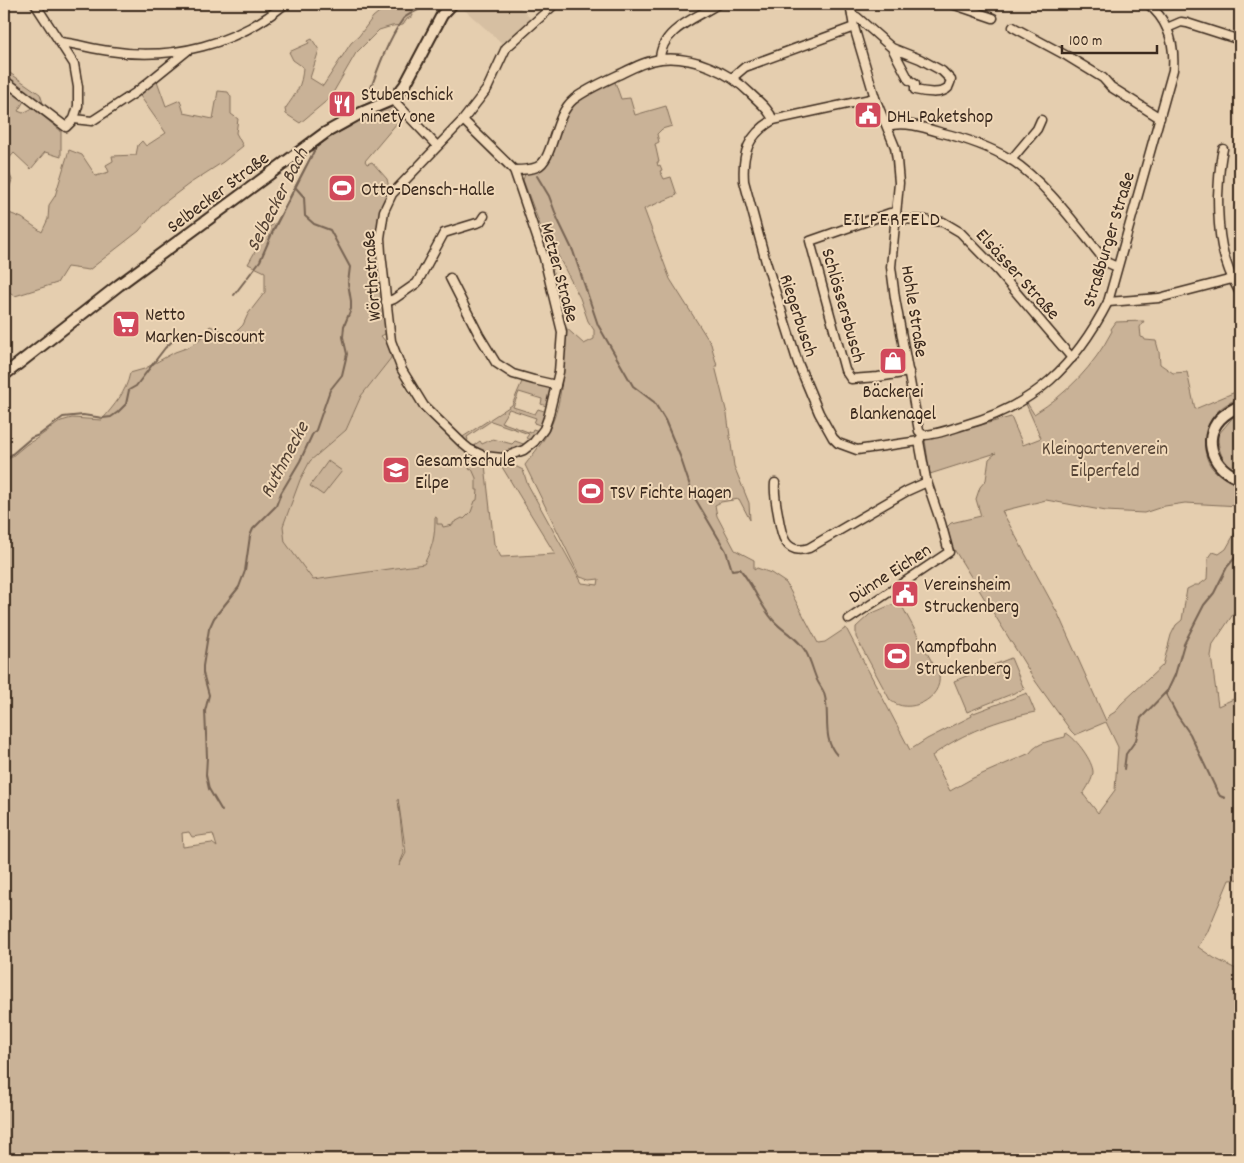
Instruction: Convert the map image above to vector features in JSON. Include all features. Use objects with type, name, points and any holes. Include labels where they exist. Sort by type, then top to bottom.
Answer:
[{"type":"main road","points":[[394,99],[404,85],[442,15],[452,4]]},
{"type":"main road","name":"Selbecker Straße","points":[[4,375],[119,285],[325,133],[361,113],[394,99]]},
{"type":"main road","points":[[1240,406],[1220,418],[1214,428],[1211,446],[1216,462],[1231,475],[1240,478]]},
{"type":"street","points":[[4,80],[66,127],[74,119],[78,98],[76,74],[70,56],[35,4]]},
{"type":"street","points":[[61,42],[134,54],[188,51],[232,37],[263,20],[285,4]]},
{"type":"street","points":[[660,59],[660,51],[672,34],[692,18],[718,4]]},
{"type":"street","name":"Hohle Straße","points":[[850,4],[854,27],[875,98],[887,126],[897,160],[899,183],[891,256],[892,282],[920,431],[927,482],[942,524],[949,552]]},
{"type":"street","points":[[952,4],[993,18]]},
{"type":"street","name":"Straßburger Straße","points":[[921,438],[978,421],[1032,396],[1072,358],[1088,338],[1108,302],[1173,70],[1174,54],[1167,28],[1159,15],[1148,4]]},
{"type":"street","name":"Wörthstraße","points":[[550,5],[506,48],[487,88],[463,120],[392,194],[384,211],[380,238],[391,340],[402,370],[424,406],[466,447],[479,454],[496,458],[509,456],[524,450],[534,442],[544,429],[556,385]]},
{"type":"street","points":[[852,15],[857,17],[892,48],[920,59],[942,71],[951,80],[948,87],[941,91],[924,93],[915,90],[915,84],[909,80],[892,48]]},
{"type":"street","points":[[1167,28],[1181,22],[1240,40]]},
{"type":"street","points":[[732,78],[745,67],[854,27]]},
{"type":"street","points":[[1013,27],[1074,60],[1103,78],[1111,87],[1160,118]]},
{"type":"street","points":[[74,119],[92,121],[135,94],[188,51]]},
{"type":"street","points":[[514,170],[539,167],[546,160],[559,121],[566,108],[576,98],[600,83],[646,62],[660,59],[692,62],[720,71],[747,89],[770,113],[773,120],[875,98]]},
{"type":"street","points":[[394,99],[437,146]]},
{"type":"street","name":"Metzer Straße","points":[[463,120],[514,170],[544,258],[562,332],[559,372],[556,385]]},
{"type":"street","name":"Riegerbusch","points":[[773,120],[760,129],[751,139],[743,163],[744,181],[779,304],[808,388],[828,431],[838,443],[857,450],[921,438]]},
{"type":"street","points":[[1011,160],[1037,129],[1041,120]]},
{"type":"street","points":[[887,126],[898,124],[927,128],[960,137],[1011,160],[1044,188],[1106,262],[1117,267]]},
{"type":"street","points":[[1223,149],[1219,162],[1218,231],[1221,247],[1236,278],[1240,293]]},
{"type":"street","name":"Schlössersbusch","points":[[895,216],[890,213],[810,241],[845,370],[851,380],[909,372]]},
{"type":"street","points":[[386,302],[394,299],[417,283],[444,232],[480,222],[484,216]]},
{"type":"street","name":"Elsässer Straße","points":[[895,216],[943,222],[960,232],[998,271],[1072,358]]},
{"type":"street","points":[[450,278],[479,335],[496,363],[513,374],[556,385]]},
{"type":"street","points":[[1108,302],[1159,298],[1236,278]]},
{"type":"street","points":[[774,483],[782,536],[788,546],[796,550],[810,548],[899,495],[927,482]]},
{"type":"street","name":"Dünne Eichen","points":[[849,619],[949,552]]},
{"type":"shaded area","points":[[517,4],[531,19],[504,45],[459,5]]},
{"type":"shaded area","name":"Gesamtschule Eilpe","points":[[391,358],[406,389],[428,418],[454,443],[472,456],[484,456],[495,547],[424,564],[313,580],[285,542],[283,526],[300,480],[310,461],[346,430],[361,396]]},
{"type":"green space","points":[[389,4],[417,4],[411,9],[413,16],[407,19],[403,25],[379,30],[356,53],[330,98],[300,123],[286,114],[285,109],[300,85],[303,67],[293,60],[289,52],[309,43],[308,41],[312,39],[319,50],[310,78],[323,86],[351,43],[359,36],[373,17]]},
{"type":"green space","points":[[4,69],[40,94],[44,106],[27,96],[18,111],[23,113],[33,108],[61,131],[61,157],[45,152],[31,169],[14,153],[5,163],[12,180],[8,191],[4,193]]},
{"type":"green space","points":[[156,78],[166,106],[180,100],[184,113],[213,119],[218,91],[228,92],[231,97],[231,114],[238,119],[236,133],[243,146],[160,206],[139,231],[89,270],[67,267],[57,283],[15,296],[4,288],[4,211],[22,218],[42,232],[48,219],[49,205],[55,196],[69,150],[82,155],[96,176],[109,172],[106,165],[113,161],[112,156],[136,155],[138,145],[142,141],[146,146],[166,133],[138,93]]},
{"type":"green space","name":"Kleingartenverein Eilperfeld","points":[[615,82],[621,99],[630,98],[635,115],[666,106],[672,126],[662,129],[657,134],[659,142],[655,144],[659,162],[657,162],[658,166],[660,165],[662,170],[660,171],[664,179],[671,177],[677,195],[644,209],[670,279],[711,344],[717,366],[715,366],[727,414],[734,466],[749,503],[750,520],[739,499],[715,505],[717,516],[735,550],[754,560],[754,570],[757,568],[771,573],[786,583],[818,643],[825,642],[846,628],[910,750],[972,716],[971,714],[1027,693],[1035,712],[981,728],[956,740],[932,756],[950,791],[973,778],[1030,753],[1041,744],[1065,737],[1066,733],[1079,745],[1092,768],[1093,775],[1083,794],[1098,813],[1115,790],[1118,747],[1106,722],[1075,735],[1071,731],[1036,682],[952,546],[947,527],[951,523],[981,516],[976,499],[980,487],[986,480],[989,459],[996,453],[930,474],[925,440],[1011,417],[1023,445],[1041,438],[1026,404],[1034,414],[1058,398],[1079,378],[1097,356],[1116,322],[1144,321],[1140,327],[1141,337],[1145,340],[1156,341],[1160,364],[1173,373],[1187,372],[1195,409],[1240,390],[1240,397],[1222,407],[1210,422],[1205,438],[1205,446],[1206,455],[1213,469],[1226,479],[1240,484],[1240,506],[1185,503],[1165,506],[1144,513],[1106,511],[1046,500],[1002,511],[1058,614],[1106,721],[1121,704],[1163,665],[1171,635],[1176,625],[1182,620],[1187,589],[1199,585],[1207,579],[1208,559],[1213,552],[1219,554],[1226,549],[1240,524],[1240,604],[1213,644],[1211,656],[1218,706],[1240,696],[1240,879],[1229,880],[1207,933],[1198,947],[1214,958],[1240,971],[1240,1159],[4,1159],[4,463],[27,444],[61,421],[72,418],[102,420],[123,393],[130,373],[144,369],[175,352],[189,347],[199,340],[210,326],[230,334],[238,330],[265,292],[265,272],[248,264],[269,227],[276,223],[322,138],[393,102],[400,113],[397,123],[365,161],[367,164],[372,162],[387,179],[389,188],[374,238],[387,333],[381,336],[390,347],[391,358],[361,396],[346,430],[310,461],[300,480],[283,526],[285,542],[313,580],[424,564],[433,541],[435,517],[437,518],[437,524],[442,524],[443,527],[453,525],[453,523],[462,518],[464,519],[471,512],[477,500],[476,478],[472,469],[470,470],[469,468],[473,451],[469,449],[480,441],[482,444],[493,439],[512,444],[515,441],[529,446],[514,455],[484,456],[494,544],[501,557],[555,554],[502,467],[515,466],[523,470],[527,483],[582,583],[598,585],[599,579],[590,580],[580,577],[525,465],[546,436],[559,403],[564,351],[564,326],[584,344],[594,339],[594,330],[588,321],[580,298],[540,225],[523,180],[525,174],[533,174],[530,169],[539,167],[566,107],[600,83],[601,88],[601,85]],"holes":[[[398,799],[406,853],[399,866],[404,853]],[[189,832],[192,837],[213,834],[217,847],[212,843],[183,847],[182,833]]]},
{"type":"green space","points":[[524,377],[556,385],[551,408],[541,404],[542,399],[519,392],[513,407],[535,414],[538,409],[550,413],[545,427],[534,423],[536,418],[509,409],[501,422],[531,433],[533,429],[542,432],[534,442],[526,438],[529,434],[491,421],[467,437],[468,440],[463,444],[458,440],[512,405]]},
{"type":"green space","points":[[1240,414],[1240,471],[1229,465],[1223,457],[1220,452],[1218,435],[1234,416]]},
{"type":"green space","points":[[328,461],[342,471],[323,495],[310,486]]},
{"type":"green space","name":"Kampfbahn Struckenberg","points":[[891,605],[899,605],[903,608],[939,675],[939,684],[936,691],[930,698],[914,705],[897,705],[890,700],[856,637],[856,627],[870,614]]},
{"type":"green space","points":[[1011,658],[1024,689],[967,712],[954,681]]},
{"type":"waterway","name":"Selbecker Bach","points":[[367,99],[382,58],[397,28],[405,17],[423,7]]},
{"type":"waterway","name":"Selbecker Bach","points":[[234,295],[260,261],[273,231],[316,147],[350,126]]},
{"type":"waterway","points":[[537,176],[549,196],[573,251],[598,325],[633,386],[654,402],[665,420],[693,495],[726,551],[732,570],[740,569],[773,620],[799,643],[806,652],[824,693],[829,741],[837,755]]},
{"type":"waterway","name":"Ruthmecke","points":[[222,811],[209,789],[206,775],[205,711],[209,695],[203,666],[209,629],[214,618],[239,587],[245,571],[250,536],[253,529],[276,506],[281,493],[316,430],[330,390],[342,375],[347,354],[343,337],[344,326],[351,309],[348,283],[350,267],[330,230],[314,224],[305,216],[304,197],[296,188]]},
{"type":"waterway","name":"Selbecker Bach","points":[[4,461],[31,438],[39,435],[63,417],[83,415],[103,418],[111,417],[118,412],[126,404],[129,390],[136,386],[165,348],[177,337]]},
{"type":"waterway","points":[[1225,798],[1220,796],[1217,791],[1190,734],[1166,694],[1175,675],[1184,644],[1204,605],[1214,593],[1227,567],[1240,552]]},
{"type":"waterway","points":[[1124,769],[1126,754],[1136,740],[1141,718],[1167,691]]},
{"type":"place","name":"Stubenschick ninety one","points":[[342,104]]},
{"type":"place","name":"DHL Paketshop","points":[[868,115]]},
{"type":"place","name":"Otto-Densch-Halle","points":[[342,188]]},
{"type":"place","name":"Netto Marken-Discount","points":[[126,324]]},
{"type":"place","name":"Bäckerei Blankenagel","points":[[893,361]]},
{"type":"place","name":"Gesamtschule Eilpe","points":[[396,470]]},
{"type":"place","name":"TSV Fichte Hagen","points":[[591,491]]},
{"type":"place","name":"Vereinsheim Struckenberg","points":[[905,594]]},
{"type":"place","name":"Kampfbahn Struckenberg","points":[[897,656]]},
{"type":"district","name":"EILPERFELD","points":[[892,218]]}]
